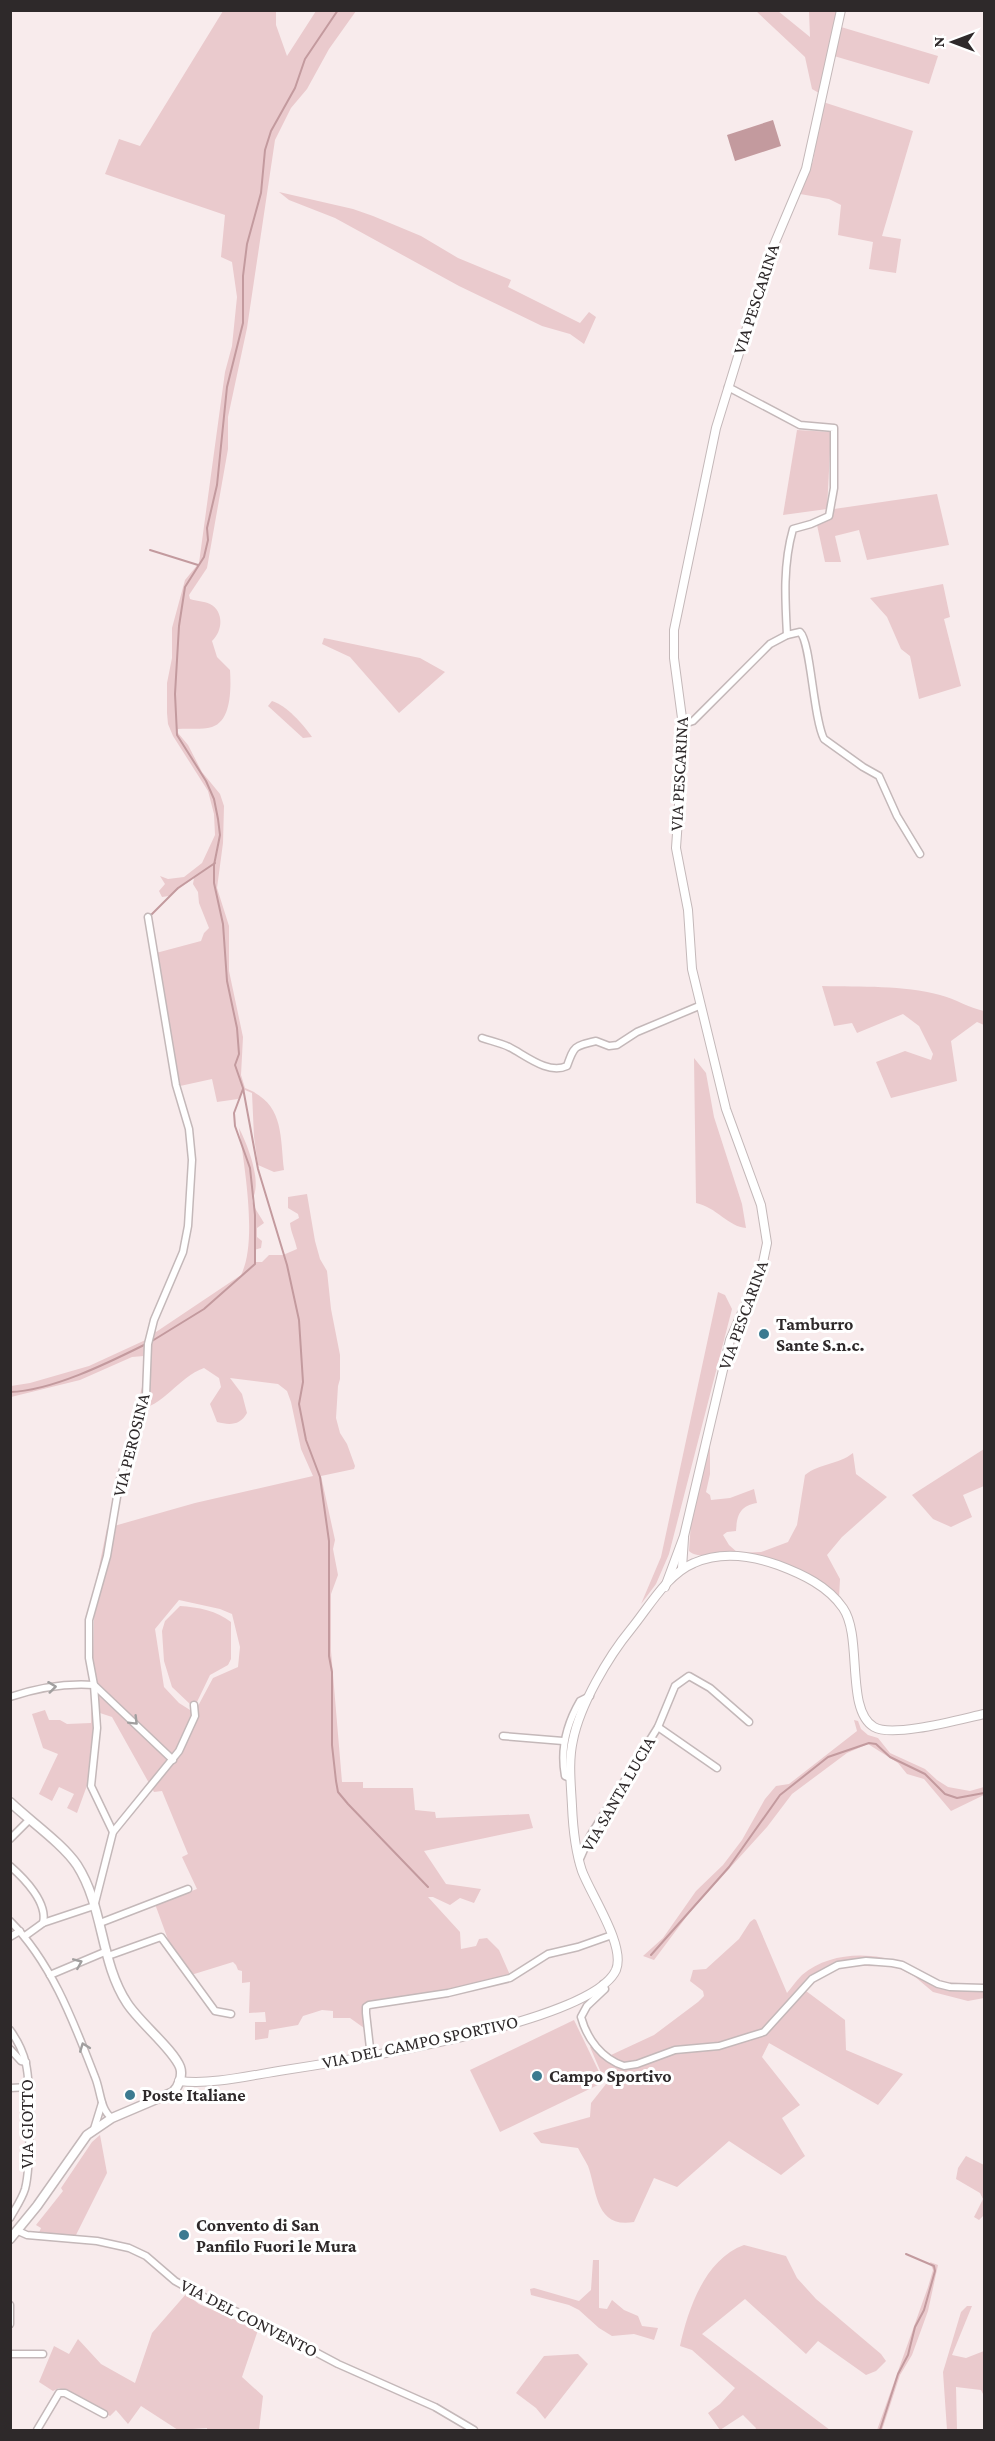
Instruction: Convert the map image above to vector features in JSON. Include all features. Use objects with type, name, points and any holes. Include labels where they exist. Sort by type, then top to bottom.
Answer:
[{"type":"main road","points":[[10,1802],[74,1861],[94,1905],[118,1985],[128,2004],[179,2066],[177,2087],[167,2095],[112,2118],[94,2129],[79,2145],[10,2239]]},
{"type":"street","name":"VIA PESCARINA","points":[[664,1587],[681,1549],[730,1340],[762,1268],[767,1243],[764,1216],[729,1121],[699,1006],[692,969],[688,910],[676,848],[684,724],[674,658],[676,618],[711,450],[728,387],[768,259],[806,169],[841,10]]},
{"type":"street","points":[[728,387],[800,424],[834,428],[834,488],[829,516],[793,529],[789,541],[785,592],[787,635]]},
{"type":"street","points":[[684,724],[697,718],[770,644],[787,635],[800,632],[805,637],[810,681],[824,739],[879,776],[897,816],[920,854]]},
{"type":"street","name":"VIA PEROSINA","points":[[113,1832],[91,1786],[97,1728],[94,1685],[89,1658],[89,1620],[107,1556],[120,1479],[146,1396],[148,1344],[154,1320],[183,1252],[188,1226],[192,1160],[189,1129],[176,1084],[148,917]]},
{"type":"street","points":[[482,1038],[508,1047],[542,1064],[562,1068],[567,1066],[570,1052],[575,1048],[596,1041],[609,1046],[617,1045],[637,1032],[699,1006]]},
{"type":"street","points":[[682,1568],[677,1563],[681,1549],[701,1560]]},
{"type":"street","name":"VIA SANTA LUCIA","points":[[613,1974],[618,1956],[612,1935],[579,1861],[573,1830],[570,1778],[572,1742],[611,1655],[664,1587],[682,1568],[701,1560],[729,1555],[771,1563],[811,1579],[843,1608],[851,1627],[861,1709],[867,1721],[876,1728],[888,1731],[915,1728],[984,1714]]},
{"type":"street","name":"VIA SANTA LUCIA","points":[[579,1861],[590,1836],[658,1727],[675,1686],[689,1676],[710,1688],[749,1722]]},
{"type":"street","points":[[10,1697],[31,1690],[80,1684],[94,1685],[173,1760]]},
{"type":"street","name":"VIA SANTA LUCIA","points":[[570,1778],[565,1776],[563,1741],[580,1701],[591,1696]]},
{"type":"street","points":[[26,1936],[43,1923],[94,1905],[105,1871],[113,1832],[179,1751],[195,1716],[194,1705]]},
{"type":"street","name":"VIA SANTA LUCIA","points":[[658,1727],[717,1768]]},
{"type":"street","points":[[503,1736],[563,1741]]},
{"type":"street","points":[[10,1839],[29,1820]]},
{"type":"street","points":[[10,1866],[41,1903],[43,1923]]},
{"type":"street","points":[[100,1923],[188,1889]]},
{"type":"street","points":[[10,1921],[26,1936],[66,2005],[98,2083],[102,2103],[107,2115],[112,2118]]},
{"type":"street","points":[[10,1937],[20,1930]]},
{"type":"street","points":[[371,2057],[366,2013],[366,2007],[369,2005],[447,1993],[510,1978],[548,1954],[578,1947],[612,1935]]},
{"type":"street","points":[[50,1975],[161,1937],[215,2011],[231,2014]]},
{"type":"street","points":[[603,1984],[605,1989],[587,2006],[581,2018],[592,2043],[624,2066],[637,2064],[681,2048],[719,2046],[764,2032],[812,1979],[838,1965],[866,1961],[891,1963],[902,1965],[938,1984],[950,1987],[984,1988]]},
{"type":"street","name":"VIA DEL CAMPO SPORTIVO","points":[[179,2081],[216,2081],[371,2057],[510,2024],[569,2003],[603,1984],[613,1974]]},
{"type":"street","name":"VIA GIOTTO","points":[[10,2030],[21,2047],[26,2062],[29,2087],[28,2175],[25,2191],[10,2218]]},
{"type":"street","points":[[10,2049],[21,2061],[26,2062]]},
{"type":"street","points":[[10,2088],[29,2087]]},
{"type":"street","points":[[94,2129],[102,2103]]},
{"type":"street","name":"VIA DEL CONVENTO","points":[[18,2231],[27,2235],[97,2241],[129,2248],[146,2256],[175,2281],[202,2296],[338,2364],[435,2407],[474,2430]]},
{"type":"street","points":[[10,2305],[10,2324]]},
{"type":"street","points":[[10,2354],[43,2354]]},
{"type":"street","points":[[37,2430],[59,2393],[65,2393],[104,2414]]},
{"type":"shaded area","points":[[223,11],[276,11],[276,25],[287,56],[316,11],[356,11],[329,49],[307,89],[291,108],[275,140],[247,328],[228,417],[228,449],[207,568],[189,595],[190,599],[215,607],[220,616],[220,627],[212,641],[217,657],[230,670],[229,703],[219,724],[204,728],[178,729],[178,733],[188,745],[202,772],[220,794],[224,806],[223,843],[217,888],[229,926],[229,971],[243,1037],[241,1075],[245,1088],[258,1094],[267,1102],[278,1121],[284,1170],[274,1172],[258,1165],[252,1093],[245,1090],[238,1099],[217,1102],[212,1079],[180,1086],[156,953],[201,941],[209,928],[199,903],[198,892],[193,884],[194,878],[169,896],[162,897],[159,891],[165,884],[160,876],[168,879],[184,877],[202,863],[215,835],[214,814],[208,791],[173,736],[168,724],[167,683],[172,658],[172,628],[185,580],[199,563],[225,372],[232,346],[237,297],[232,262],[221,257],[225,215],[105,174],[119,139],[140,146]]},
{"type":"shaded area","points":[[756,11],[778,11],[810,37],[809,11],[837,11],[819,93],[812,89],[805,57]]},
{"type":"shaded area","points":[[841,27],[938,56],[929,84],[834,56]]},
{"type":"shaded area","points":[[823,102],[913,131],[882,236],[901,239],[896,273],[869,269],[873,242],[838,235],[841,205],[829,199],[800,194],[813,161]]},
{"type":"shaded area","points":[[773,120],[781,146],[735,161],[727,135]]},
{"type":"shaded area","points":[[279,192],[353,209],[421,236],[458,258],[511,280],[508,287],[580,323],[589,312],[596,317],[584,344],[570,334],[542,326],[459,286],[335,218],[289,200]]},
{"type":"shaded area","points":[[797,430],[831,432],[827,509],[783,515]]},
{"type":"shaded area","points":[[937,494],[949,545],[867,560],[859,530],[835,536],[841,562],[825,562],[817,525],[831,518],[834,509]]},
{"type":"shaded area","points":[[943,584],[950,617],[944,619],[961,686],[919,699],[910,656],[901,649],[887,617],[870,598]]},
{"type":"shaded area","points":[[324,638],[420,658],[445,672],[399,713],[350,657],[322,644]]},
{"type":"shaded area","points":[[272,701],[288,711],[312,737],[303,738],[268,706]]},
{"type":"shaded area","points":[[822,986],[897,988],[940,995],[984,1011],[984,1025],[977,1022],[951,1041],[957,1081],[891,1098],[876,1062],[905,1051],[931,1060],[933,1054],[919,1026],[903,1014],[857,1033],[852,1023],[834,1026]]},
{"type":"shaded area","points":[[694,1058],[706,1073],[714,1117],[742,1204],[746,1228],[696,1203]]},
{"type":"shaded area","points":[[239,1128],[250,1153],[255,1174],[255,1192],[252,1200],[264,1223],[257,1228],[257,1237],[262,1241],[261,1248],[254,1250],[254,1262],[262,1262],[269,1255],[283,1255],[297,1249],[290,1223],[299,1218],[298,1214],[288,1208],[288,1197],[307,1194],[315,1241],[320,1259],[327,1271],[331,1309],[340,1355],[336,1418],[340,1433],[347,1444],[355,1466],[354,1469],[321,1476],[335,1540],[333,1549],[338,1575],[331,1594],[331,1651],[342,1782],[363,1782],[363,1788],[413,1788],[415,1810],[435,1812],[436,1818],[529,1814],[533,1828],[424,1851],[446,1884],[481,1889],[474,1903],[460,1898],[450,1905],[428,1897],[460,1932],[461,1949],[476,1946],[479,1939],[487,1938],[499,1950],[510,1975],[444,1992],[362,2005],[364,2028],[350,2018],[333,2018],[333,2011],[322,2010],[303,2016],[298,2025],[269,2030],[268,2038],[255,2040],[255,2022],[266,2022],[265,2012],[249,2013],[250,1982],[242,1983],[242,1971],[238,1970],[233,1962],[191,1975],[170,1945],[155,1904],[197,1889],[182,1857],[188,1854],[162,1791],[154,1792],[112,1717],[97,1712],[93,1769],[77,1813],[67,1808],[74,1794],[59,1787],[52,1801],[39,1794],[58,1754],[43,1748],[32,1714],[45,1710],[49,1720],[60,1720],[67,1724],[91,1723],[95,1587],[107,1528],[195,1503],[313,1476],[301,1449],[287,1391],[278,1384],[230,1378],[242,1394],[247,1413],[234,1424],[217,1422],[210,1404],[221,1387],[219,1378],[204,1368],[186,1378],[155,1403],[136,1410],[142,1387],[144,1356],[132,1357],[80,1380],[11,1397],[11,1386],[30,1383],[89,1366],[152,1337],[156,1324],[156,1332],[241,1275],[249,1243],[249,1224]],"holes":[[[179,1600],[232,1614],[240,1647],[238,1667],[213,1678],[198,1706],[196,1704],[210,1675],[228,1665],[231,1659],[231,1622],[207,1610],[180,1606],[165,1621],[162,1631],[164,1661],[172,1687],[191,1705],[190,1710],[179,1703],[164,1687],[155,1629]]]},
{"type":"shaded area","points":[[718,1292],[725,1295],[732,1309],[669,1554],[656,1584],[641,1604],[661,1557]]},
{"type":"shaded area","points":[[710,1445],[710,1474],[706,1492],[710,1495],[711,1500],[730,1498],[754,1489],[757,1503],[751,1504],[740,1512],[736,1531],[723,1535],[738,1553],[705,1556],[689,1551],[691,1522]]},
{"type":"shaded area","points":[[984,1449],[984,1486],[963,1495],[972,1517],[951,1527],[933,1519],[912,1495]]},
{"type":"shaded area","points":[[853,1453],[856,1474],[887,1497],[842,1537],[827,1555],[840,1579],[839,1598],[792,1568],[767,1558],[738,1553],[761,1552],[788,1542],[797,1525],[805,1475]]},
{"type":"shaded area","points":[[854,1720],[858,1721],[861,1729],[868,1735],[878,1738],[890,1753],[925,1769],[948,1787],[970,1791],[984,1787],[984,1795],[951,1811],[924,1779],[907,1774],[898,1763],[868,1744],[847,1753],[792,1794],[767,1827],[690,1912],[654,1960],[643,1956],[663,1938],[696,1891],[723,1865],[742,1840],[765,1799],[776,1786],[789,1784],[857,1731]]},
{"type":"shaded area","points":[[754,1919],[787,1993],[802,1975],[813,1967],[837,1958],[863,1955],[902,1963],[948,1985],[984,1986],[984,1998],[968,2001],[933,1992],[914,1976],[890,1964],[844,1968],[824,1975],[806,1991],[845,2020],[846,2050],[903,2074],[878,2105],[769,2043],[762,2057],[800,2105],[782,2118],[805,2156],[781,2175],[729,2141],[677,2187],[654,2178],[634,2222],[621,2223],[612,2220],[600,2206],[588,2166],[578,2148],[541,2143],[533,2133],[590,2117],[591,2103],[606,2084],[590,2047],[595,2043],[611,2055],[654,2035],[698,2002],[704,1996],[703,1991],[690,1981],[693,1970],[706,1969],[739,1939]]},
{"type":"shaded area","name":"Campo Sportivo","points":[[574,2020],[604,2082],[500,2132],[470,2070]]},
{"type":"shaded area","points":[[100,2135],[107,2173],[75,2237],[38,2235],[41,2228],[36,2225],[63,2191],[61,2188],[92,2142]]},
{"type":"shaded area","points":[[966,2156],[984,2165],[984,2215],[979,2220],[974,2217],[983,2199],[980,2193],[956,2179],[958,2168]]},
{"type":"shaded area","points":[[744,2245],[786,2256],[797,2278],[816,2299],[881,2354],[886,2361],[876,2371],[866,2375],[818,2341],[806,2354],[745,2299],[702,2334],[830,2430],[755,2430],[756,2428],[743,2415],[720,2430],[708,2413],[735,2388],[692,2350],[680,2346],[693,2301],[700,2287],[719,2261]]},
{"type":"shaded area","points":[[593,2260],[599,2260],[599,2308],[607,2309],[612,2300],[624,2310],[638,2316],[642,2326],[658,2328],[654,2340],[634,2334],[612,2336],[579,2310],[531,2295],[530,2289],[534,2288],[579,2301],[591,2290]]},
{"type":"shaded area","points":[[930,2262],[938,2265],[928,2311],[912,2355],[900,2375],[882,2430],[877,2430],[928,2287],[933,2270]]},
{"type":"shaded area","points":[[186,2294],[199,2304],[258,2330],[242,2377],[263,2396],[259,2430],[207,2430],[207,2428],[178,2430],[141,2406],[128,2424],[116,2410],[110,2416],[59,2388],[53,2391],[39,2382],[54,2346],[69,2354],[78,2339],[101,2364],[135,2383],[152,2333]]},
{"type":"shaded area","points":[[967,2306],[972,2306],[952,2355],[966,2358],[984,2351],[984,2396],[981,2390],[956,2387],[957,2430],[947,2430],[943,2372],[961,2312]]},
{"type":"shaded area","points":[[578,2354],[588,2364],[545,2419],[536,2408],[516,2393],[544,2356]]},
{"type":"waterway","points":[[338,10],[305,59],[295,88],[271,131],[265,150],[261,193],[247,244],[243,276],[243,323],[227,387],[217,485],[207,528],[208,540],[204,557],[185,587],[179,626],[175,694],[177,735],[206,781],[214,799],[218,819],[220,835],[214,865],[214,883],[223,924],[227,981],[237,1028],[239,1054],[235,1065],[243,1088],[258,1169],[287,1265],[299,1320],[303,1382],[299,1404],[306,1440],[320,1477],[329,1541],[332,1745],[338,1792],[428,1887]]},
{"type":"waterway","points":[[150,550],[198,565]]},
{"type":"waterway","points":[[151,915],[178,888],[215,863]]},
{"type":"waterway","points":[[152,1341],[204,1309],[255,1264],[255,1215],[250,1168],[235,1126],[234,1113],[243,1089]]},
{"type":"waterway","points":[[10,1392],[43,1387],[61,1381],[97,1368],[144,1345]]},
{"type":"waterway","points":[[651,1955],[729,1867],[780,1795],[828,1757],[869,1743],[876,1744],[890,1757],[925,1774],[945,1794],[957,1798],[984,1793]]},
{"type":"waterway","points":[[880,2430],[898,2374],[908,2355],[915,2327],[924,2310],[935,2271],[934,2266],[906,2254]]},
{"type":"place","name":"Tamburro Sante S.n.c.","points":[[764,1334]]},
{"type":"place","name":"Campo Sportivo","points":[[537,2076]]},
{"type":"place","name":"Poste Italiane","points":[[130,2095]]},
{"type":"place","name":"Convento di San Panfilo Fuori le Mura","points":[[184,2235]]}]
